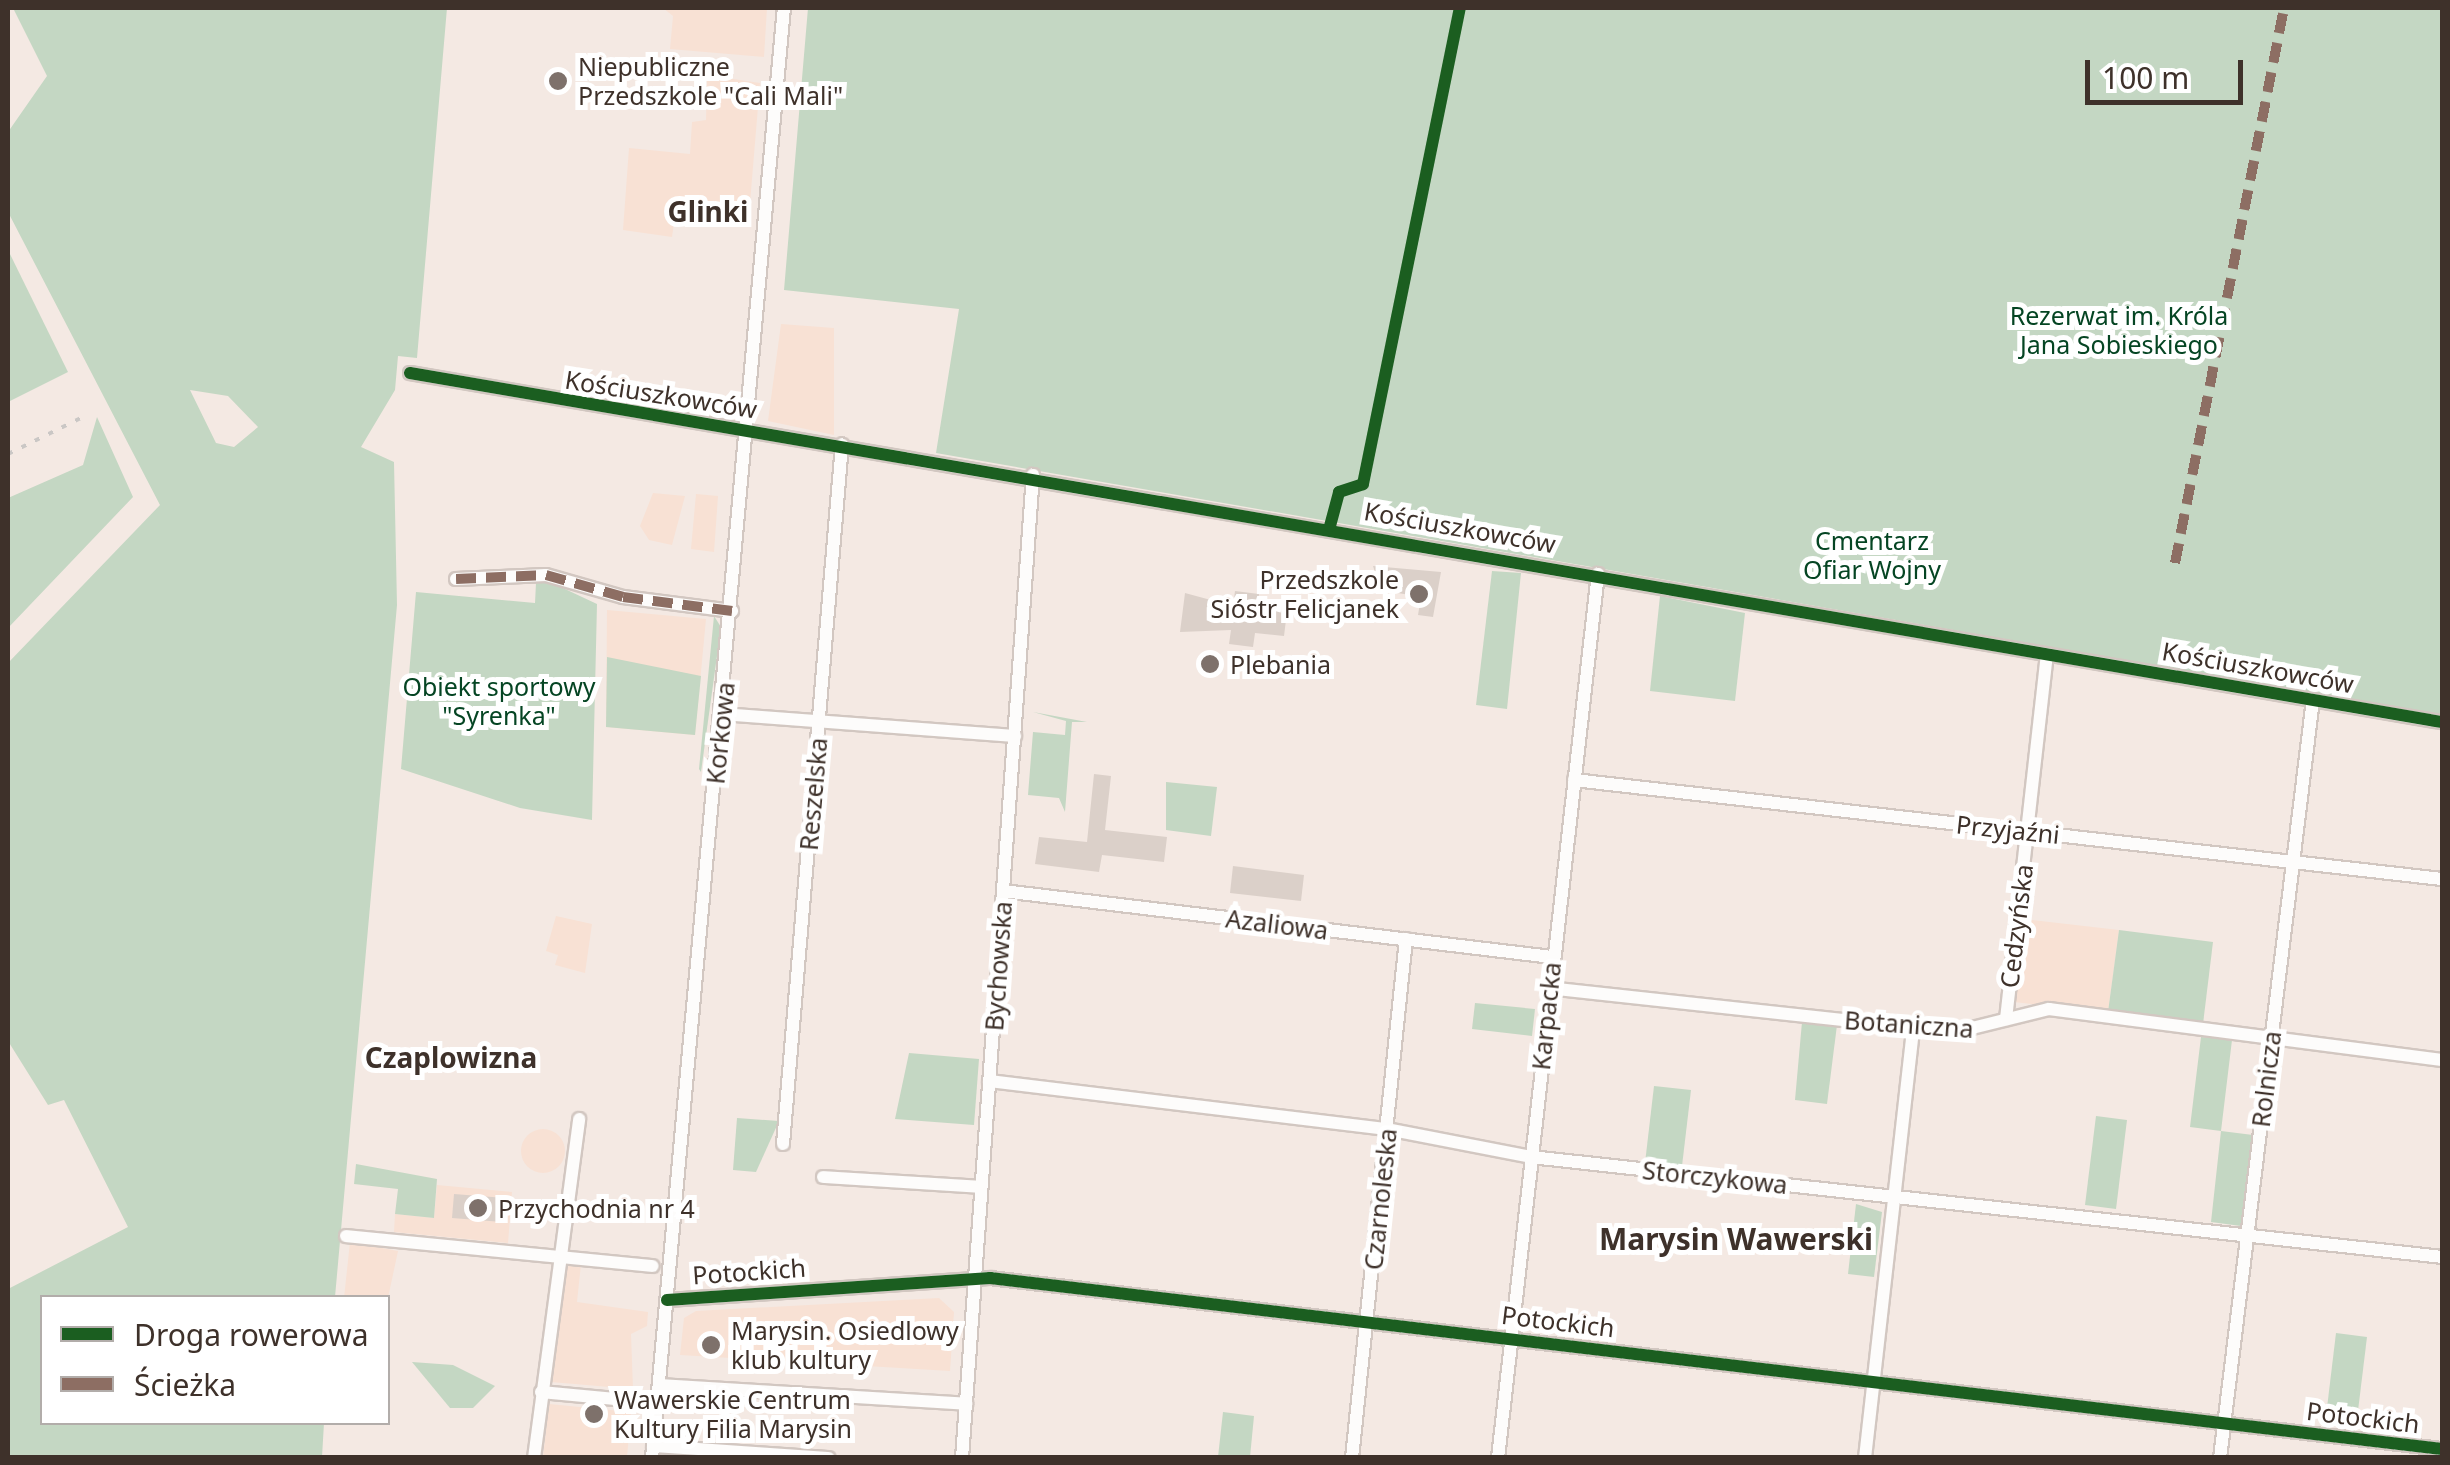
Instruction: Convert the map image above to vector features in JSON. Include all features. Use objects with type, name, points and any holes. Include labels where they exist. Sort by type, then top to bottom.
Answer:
[{"type":"street","name":"Korkowa","points":[[653,1452],[784,8]]},
{"type":"street","name":"Kościuszkowców","points":[[410,373],[1033,475],[2442,722]]},
{"type":"street","name":"Reszelska","points":[[783,1144],[842,444]]},
{"type":"street","name":"Bychowska","points":[[962,1458],[1033,475]]},
{"type":"street","name":"Karpacka","points":[[1498,1458],[1548,988],[1598,574]]},
{"type":"street","points":[[456,580],[546,575],[732,611]]},
{"type":"street","name":"Cedzyńska","points":[[2006,1019],[2047,654]]},
{"type":"street","name":"Rolnicza","points":[[2220,1458],[2314,700]]},
{"type":"street","points":[[722,714],[1014,736]]},
{"type":"street","name":"Przyjaźni","points":[[1574,780],[2442,879]]},
{"type":"street","name":"Azaliowa","points":[[1003,890],[1552,957]]},
{"type":"street","name":"Czarnoleska","points":[[1352,1458],[1406,940]]},
{"type":"street","name":"Botaniczna","points":[[1548,988],[1981,1031],[2006,1019],[2049,1009],[2442,1060]]},
{"type":"street","points":[[1865,1458],[1913,1027]]},
{"type":"street","name":"Storczykowa","points":[[989,1081],[1387,1129],[1531,1157],[2247,1232],[2442,1257]]},
{"type":"street","points":[[534,1458],[579,1119]]},
{"type":"street","points":[[823,1177],[981,1186]]},
{"type":"street","points":[[346,1236],[652,1266]]},
{"type":"street","name":"Potockich","points":[[668,1300],[974,1278],[2442,1449]]},
{"type":"street","points":[[659,1385],[966,1404]]},
{"type":"street","points":[[541,1392],[658,1403]]},
{"type":"street","points":[[653,1452],[829,1458]]},
{"type":"shaded area","points":[[663,8],[767,8],[764,57],[670,49],[673,16]]},
{"type":"shaded area","points":[[707,75],[760,83],[749,215],[677,202],[672,237],[623,230],[629,148],[690,154],[692,122],[706,120]]},
{"type":"shaded area","points":[[781,324],[834,328],[834,435],[768,421]]},
{"type":"shaded area","points":[[653,493],[685,496],[672,545],[649,540],[640,526]]},
{"type":"shaded area","points":[[696,494],[718,496],[714,552],[691,549]]},
{"type":"shaded area","points":[[607,610],[706,619],[695,735],[606,727]]},
{"type":"shaded area","points":[[556,916],[592,924],[585,973],[555,965],[558,955],[546,951]]},
{"type":"shaded area","points":[[2024,919],[2119,930],[2108,1012],[2014,1002]]},
{"type":"shaded area","points":[[543,1129],[559,1135],[565,1151],[559,1167],[543,1173],[527,1167],[521,1151],[527,1135]]},
{"type":"shaded area","points":[[437,1185],[512,1192],[508,1243],[394,1232],[395,1214],[434,1218]]},
{"type":"shaded area","points":[[350,1242],[398,1251],[389,1295],[344,1295]]},
{"type":"shaded area","points":[[565,1262],[581,1264],[577,1302],[648,1312],[647,1326],[631,1334],[633,1389],[551,1382]]},
{"type":"shaded area","points":[[939,1298],[954,1312],[950,1371],[680,1355],[684,1318],[696,1311]]},
{"type":"shaded area","points":[[549,1404],[631,1412],[627,1457],[543,1457]]},
{"type":"green space","points":[[13,8],[447,8],[417,358],[398,356],[395,390],[361,447],[394,462],[397,605],[335,1295],[40,1295],[40,1425],[324,1425],[322,1457],[8,1457],[8,1289],[128,1227],[64,1100],[48,1105],[8,1041],[8,663],[160,505],[8,212],[8,132],[47,76]],"holes":[[[190,390],[228,396],[258,427],[234,447],[216,443]]]},
{"type":"green space","name":"Rezerwat im. Króla Jana Sobieskiego","points":[[808,8],[2442,8],[2442,715],[936,453],[959,309],[784,290]]},
{"type":"green space","points":[[8,250],[68,372],[8,402]]},
{"type":"green space","points":[[97,417],[133,497],[8,628],[8,498],[83,465]]},
{"type":"green space","points":[[1492,571],[1521,573],[1507,709],[1476,705]]},
{"type":"green space","name":"Obiekt sportowy \"Syrenka\"","points":[[550,582],[597,604],[592,820],[520,808],[401,769],[416,592],[535,603],[536,583]]},
{"type":"green space","points":[[1660,596],[1745,613],[1735,701],[1650,691]]},
{"type":"green space","points":[[714,616],[721,627],[701,772],[699,769]]},
{"type":"green space","points":[[607,657],[701,676],[695,735],[606,727]]},
{"type":"green space","points":[[1033,712],[1087,722],[1072,722],[1065,812],[1059,798],[1028,795],[1033,732],[1065,735],[1066,721]]},
{"type":"green space","points":[[1166,782],[1217,787],[1211,836],[1166,830]]},
{"type":"green space","points":[[2119,930],[2213,942],[2203,1024],[2108,1012]]},
{"type":"green space","points":[[1475,1003],[1535,1009],[1532,1036],[1472,1029]]},
{"type":"green space","points":[[1802,1022],[1837,1025],[1827,1104],[1795,1100]]},
{"type":"green space","points":[[2201,1037],[2232,1040],[2221,1131],[2190,1127]]},
{"type":"green space","points":[[909,1053],[979,1059],[974,1125],[895,1119]]},
{"type":"green space","points":[[1654,1086],[1691,1090],[1682,1166],[1645,1163]]},
{"type":"green space","points":[[2096,1116],[2127,1120],[2116,1209],[2085,1205]]},
{"type":"green space","points":[[737,1118],[779,1121],[756,1172],[733,1170]]},
{"type":"green space","points":[[2221,1131],[2253,1135],[2241,1226],[2211,1222]]},
{"type":"green space","points":[[356,1164],[437,1179],[434,1218],[395,1214],[398,1189],[354,1184]]},
{"type":"green space","points":[[1856,1204],[1882,1212],[1874,1277],[1848,1274]]},
{"type":"green space","points":[[2336,1333],[2367,1337],[2357,1419],[2326,1416]]},
{"type":"green space","points":[[412,1362],[453,1365],[495,1386],[473,1408],[450,1408]]},
{"type":"green space","points":[[1223,1412],[1254,1416],[1250,1457],[1218,1457]]},
{"type":"building","name":"Przedszkole Sióstr Felicjanek","points":[[1373,566],[1441,572],[1433,617],[1418,615],[1421,597],[1381,590]]},
{"type":"building","points":[[1235,591],[1259,594],[1258,608],[1287,612],[1284,636],[1255,633],[1253,647],[1229,644],[1231,630],[1180,632],[1185,593],[1233,606]]},
{"type":"building","points":[[1094,774],[1111,776],[1105,830],[1167,837],[1164,862],[1102,855],[1099,872],[1035,864],[1039,837],[1087,842]]},
{"type":"building","points":[[1233,866],[1304,875],[1301,901],[1230,893]]},
{"type":"building","name":"Przychodnia nr 4","points":[[454,1194],[505,1198],[502,1222],[452,1218]]},
{"type":"railway","points":[[8,454],[87,415]]},
{"type":"marked path","points":[[2175,563],[2284,8]]},
{"type":"marked path","points":[[456,579],[546,575],[623,597],[732,611]]},
{"type":"cycle path","points":[[1330,526],[1339,492],[1363,484],[1460,8]]},
{"type":"cycle path","points":[[410,373],[2442,722]]},
{"type":"cycle path","points":[[667,1300],[990,1278],[2442,1449]]},
{"type":"place","name":"Niepubliczne Przedszkole \"Cali Mali\"","points":[[558,81]]},
{"type":"place","name":"Przedszkole Sióstr Felicjanek","points":[[1419,594]]},
{"type":"place","name":"Plebania","points":[[1210,664]]},
{"type":"place","name":"Przychodnia nr 4","points":[[478,1208]]},
{"type":"place","name":"Marysin. Osiedlowy klub kultury","points":[[711,1345]]},
{"type":"place","name":"Wawerskie Centrum Kultury Filia Marysin","points":[[594,1414]]},
{"type":"district","name":"Glinki","points":[[708,211]]},
{"type":"district","name":"Czaplowizna","points":[[451,1057]]},
{"type":"district","name":"Marysin Wawerski","points":[[1736,1239]]},
{"type":"park label","name":"Cmentarz Ofiar Wojny","points":[[1872,556]]}]
